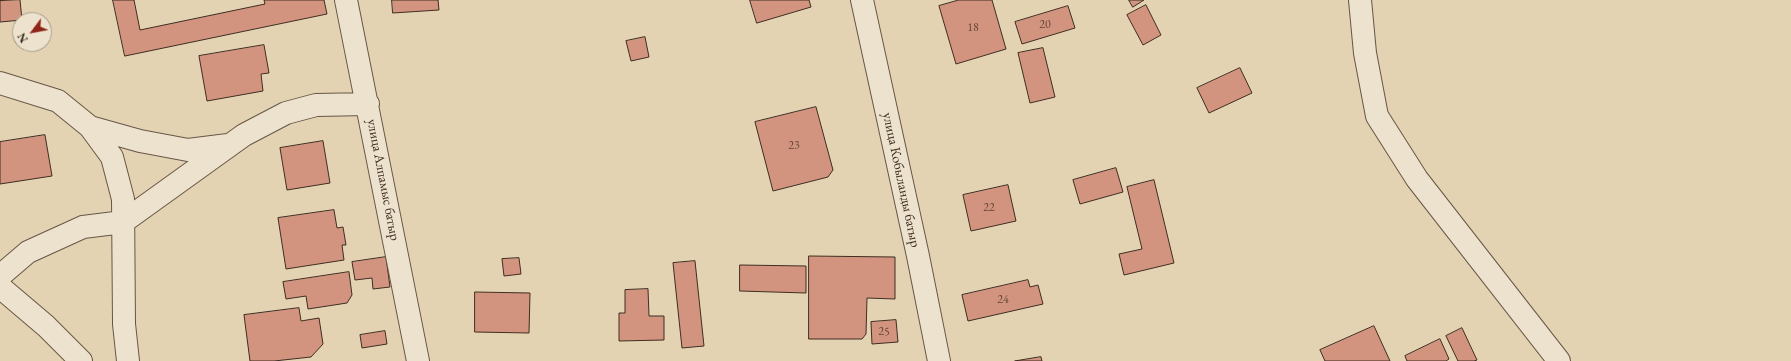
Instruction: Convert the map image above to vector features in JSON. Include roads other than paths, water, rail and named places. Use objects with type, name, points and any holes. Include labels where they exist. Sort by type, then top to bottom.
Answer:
[{"type":"street","name":"улица Алпамыс батыр","points":[[346,0],[368,104],[418,361]]},
{"type":"street","name":"улица Кобыланды батыр","points":[[862,0],[918,256],[939,361]]},
{"type":"street","points":[[1360,0],[1365,53],[1377,116],[1417,179],[1559,361]]},
{"type":"street","points":[[0,83],[58,101],[90,127],[112,157],[123,199],[124,324],[128,361]]},
{"type":"street","points":[[0,276],[28,252],[83,228],[123,222],[244,135],[286,113],[316,105],[368,104]]},
{"type":"street","points":[[90,127],[140,142],[188,150],[231,144]]},
{"type":"street","points":[[0,287],[46,326],[81,361]]}]
